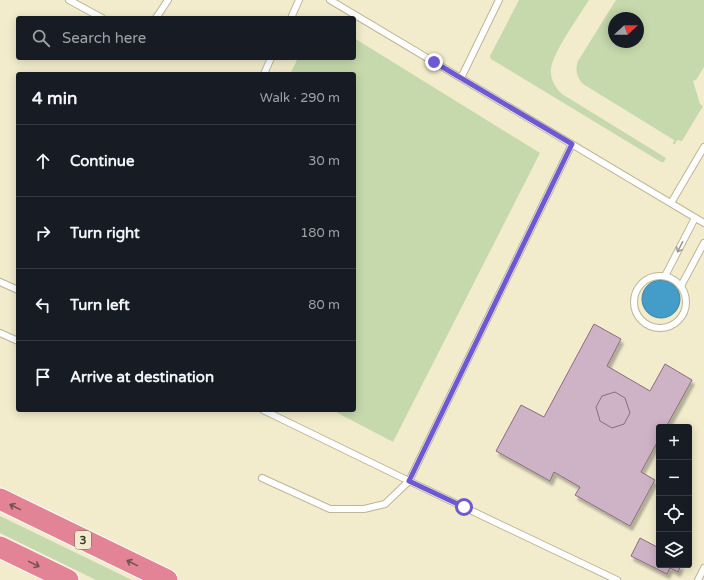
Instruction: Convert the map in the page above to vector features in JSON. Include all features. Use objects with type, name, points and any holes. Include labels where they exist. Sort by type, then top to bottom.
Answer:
[{"type":"highway","name":"3","points":[[0,500],[167,580]]},
{"type":"highway","points":[[0,547],[68,580]]},
{"type":"lane","points":[[69,0],[98,16]]},
{"type":"lane","points":[[157,16],[168,0]]},
{"type":"lane","points":[[292,16],[299,0]]},
{"type":"lane","points":[[330,0],[704,223]]},
{"type":"lane","points":[[461,78],[499,0]]},
{"type":"lane","points":[[265,72],[270,60]]},
{"type":"lane","points":[[262,478],[330,509],[364,509],[385,504],[409,481],[572,144]]},
{"type":"lane","points":[[671,203],[704,147]]},
{"type":"lane","points":[[665,276],[695,218]]},
{"type":"lane","points":[[681,286],[704,243]]},
{"type":"lane","points":[[654,276],[665,276],[671,278],[681,286],[686,299],[686,308],[678,322],[662,328],[654,328],[646,324],[636,311],[634,303],[635,294],[645,280],[654,276]]},
{"type":"lane","points":[[0,282],[16,289]]},
{"type":"lane","points":[[0,333],[16,340]]},
{"type":"lane","points":[[267,412],[617,580]]},
{"type":"lane","points":[[698,580],[704,568]]},
{"type":"green space","points":[[519,0],[589,0],[556,53],[551,69],[551,76],[554,83],[562,94],[666,158],[664,162],[661,162],[491,59],[490,56]]},
{"type":"green space","points":[[616,0],[704,0],[704,67],[696,80],[693,81],[700,104],[703,106],[682,141],[677,140],[675,144],[673,144],[674,140],[583,84],[579,79],[577,67],[578,61],[608,13],[608,48],[644,48],[644,12],[609,12]]},
{"type":"green space","points":[[356,39],[540,153],[393,442],[336,412],[356,412],[356,72],[291,72],[297,60],[356,60]]},
{"type":"green space","points":[[0,516],[132,580],[96,580],[0,533]]},
{"type":"water","points":[[661,280],[674,286],[680,299],[674,312],[661,318],[648,312],[642,299],[648,286]]},
{"type":"building","points":[[594,324],[621,339],[607,366],[650,391],[665,364],[692,380],[668,424],[656,424],[656,444],[641,472],[655,480],[630,526],[575,495],[580,487],[554,472],[550,481],[496,451],[521,405],[544,417]]},
{"type":"building","points":[[615,392],[625,398],[630,413],[624,424],[612,428],[600,421],[596,407],[602,396]]},
{"type":"building","points":[[640,538],[656,546],[656,568],[670,568],[667,574],[631,556]]},
{"type":"building","points":[[670,568],[680,568],[678,572]]},
{"type":"route","points":[[434,62],[572,144],[409,481],[464,507]]}]
